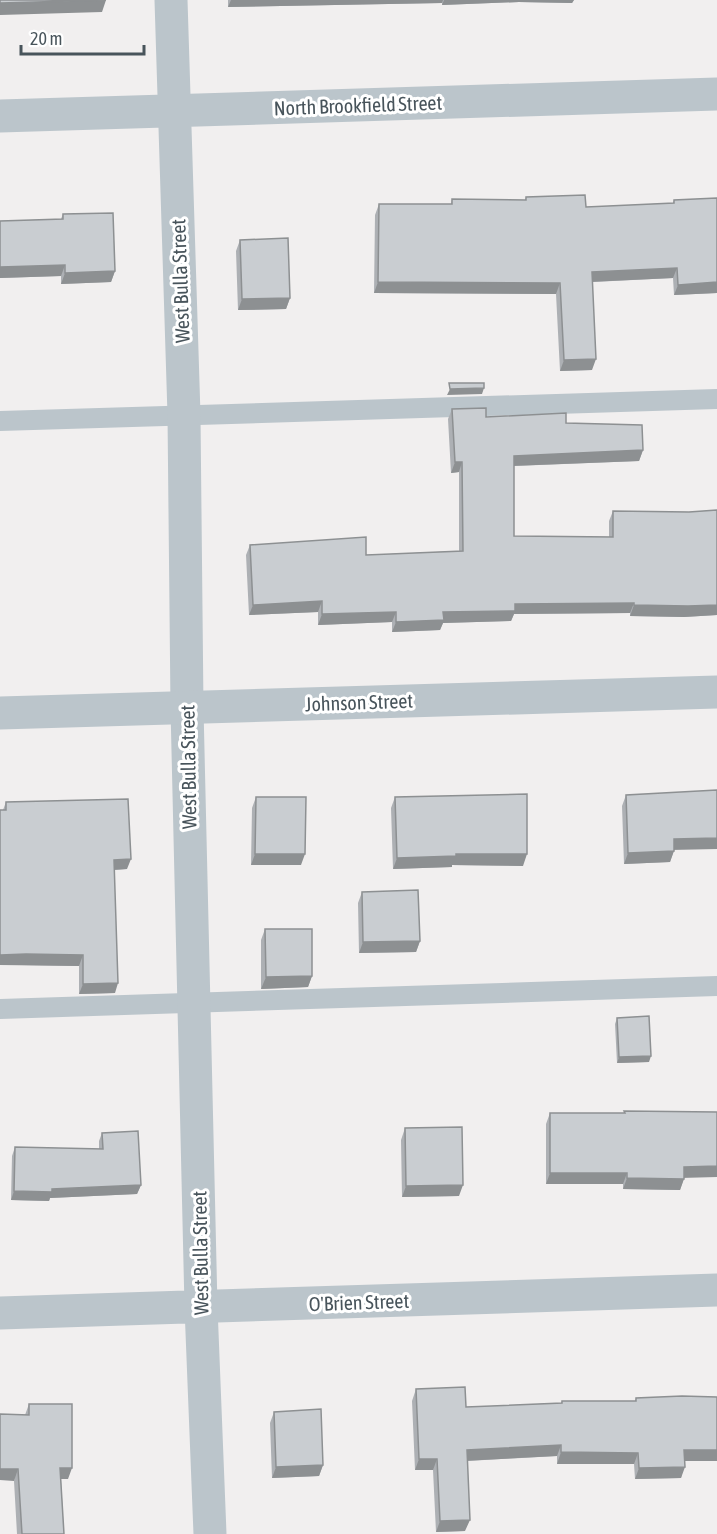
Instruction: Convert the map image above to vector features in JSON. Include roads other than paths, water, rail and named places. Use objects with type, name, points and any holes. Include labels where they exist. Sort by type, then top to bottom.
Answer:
[{"type":"street","name":"West Bulla Street","points":[[171,0],[184,415],[187,708],[201,1308],[210,1534]]},
{"type":"street","name":"North Brookfield Street","points":[[0,116],[717,94]]},
{"type":"street","name":"Johnson Street","points":[[0,713],[717,692]]},
{"type":"street","name":"O'Brien Street","points":[[0,1313],[717,1290]]},
{"type":"lane","points":[[0,421],[717,399]]},
{"type":"lane","points":[[0,1010],[717,986]]}]
